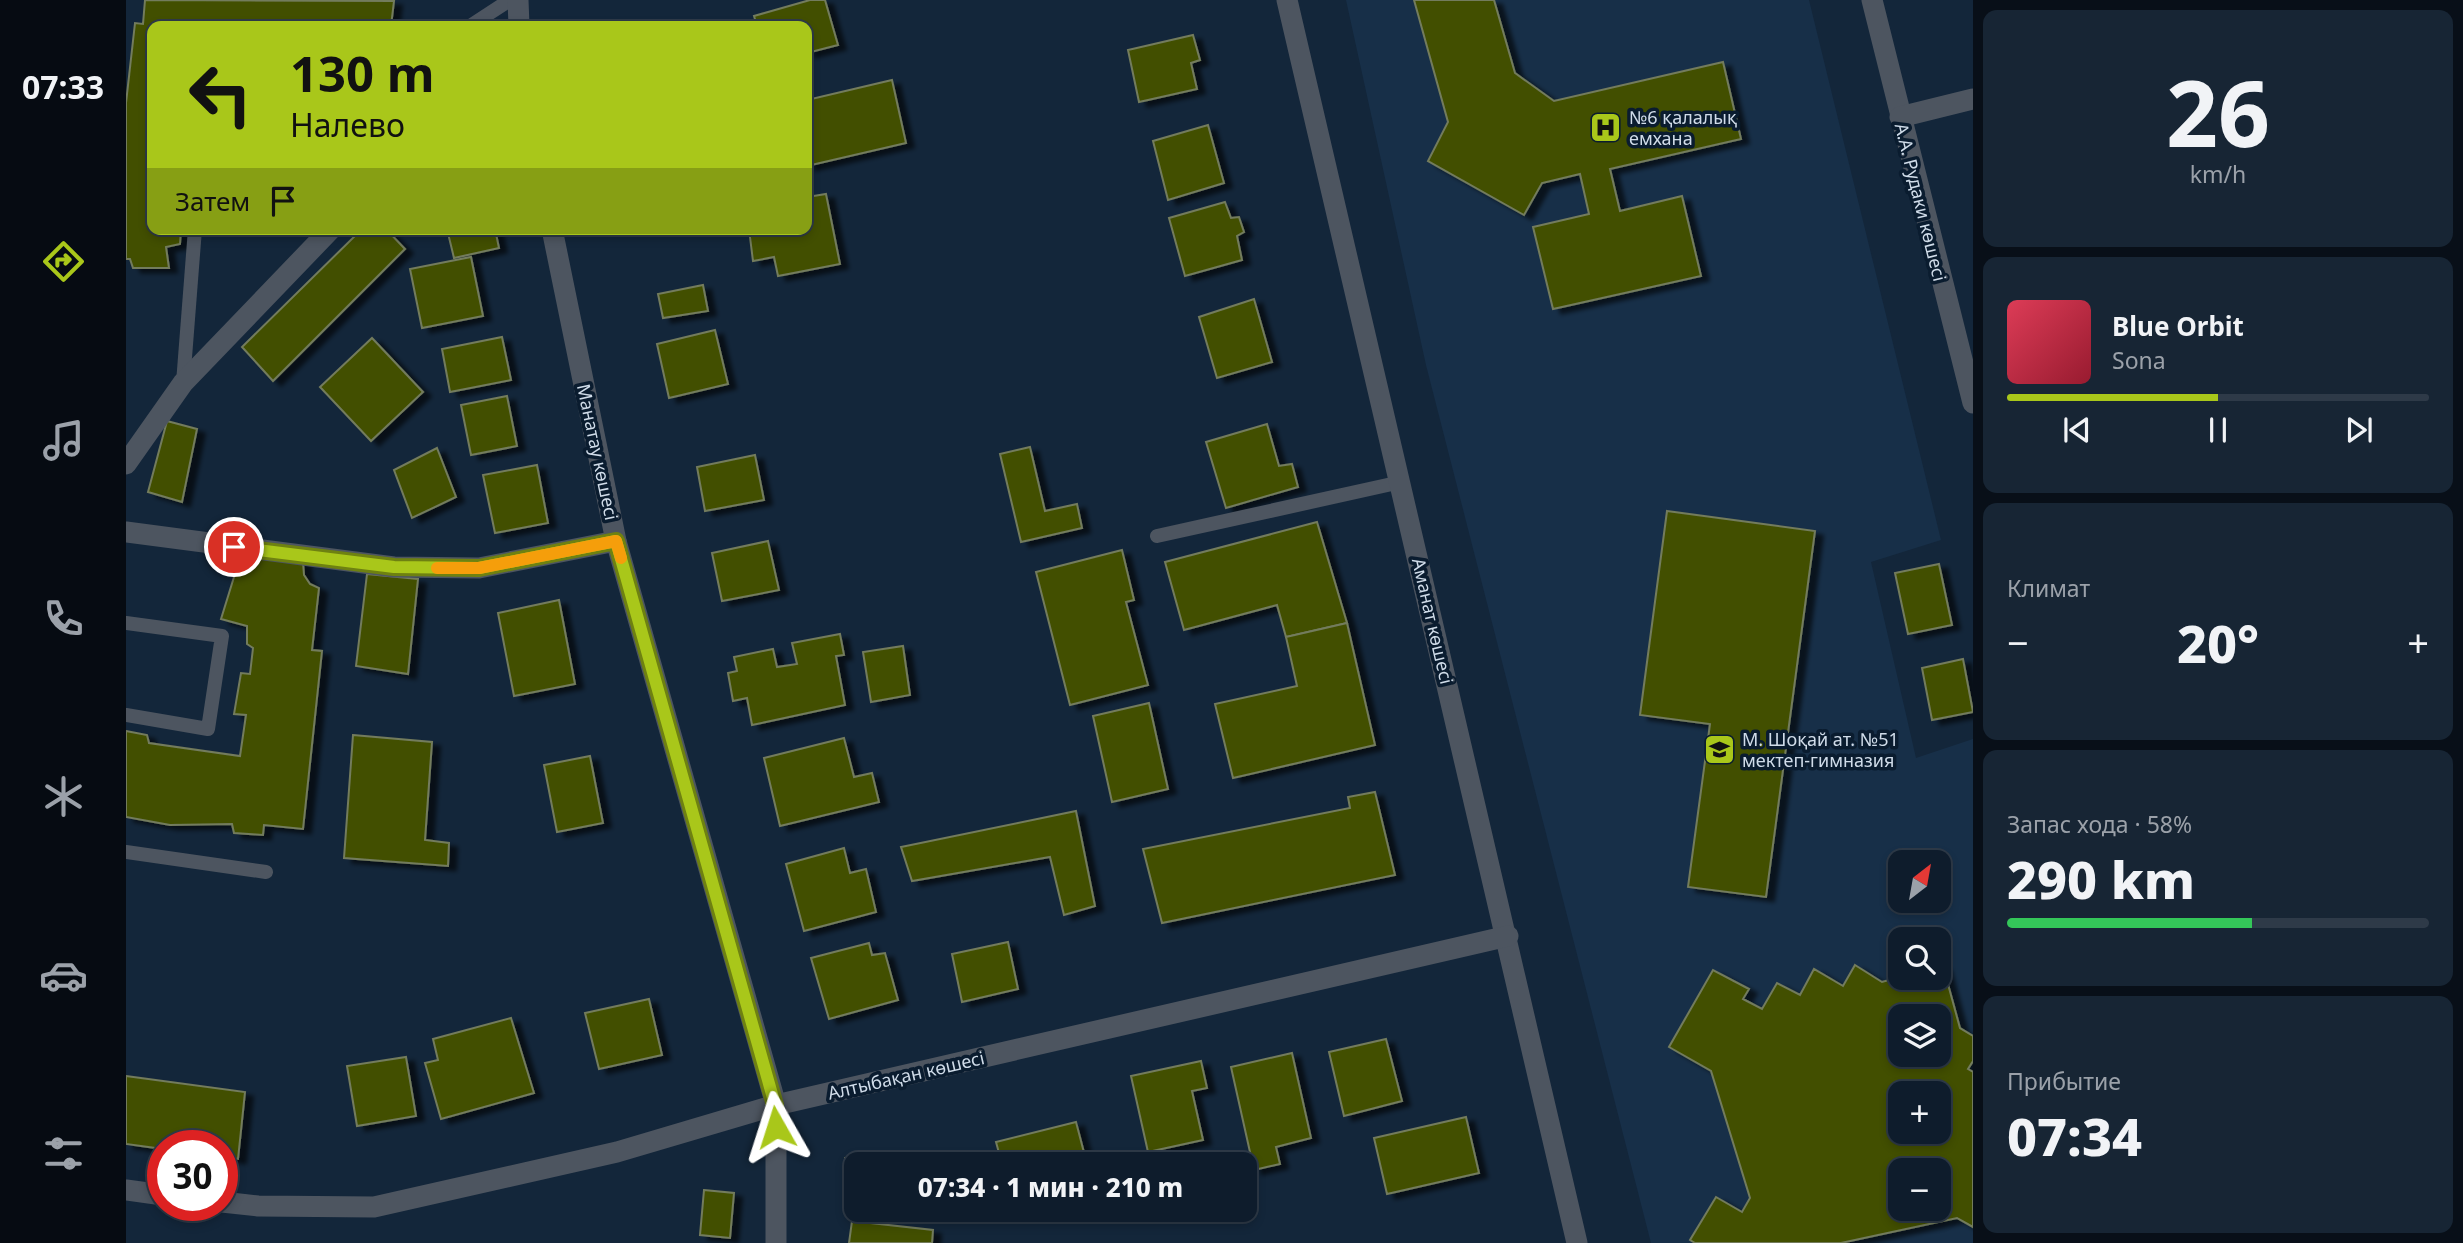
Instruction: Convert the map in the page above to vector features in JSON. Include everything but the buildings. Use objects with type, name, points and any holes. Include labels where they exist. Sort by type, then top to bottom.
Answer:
[{"type":"street","points":[[518,0],[519,21]]},
{"type":"street","name":"Аманат көшесі","points":[[1287,0],[1508,936],[1577,1243]]},
{"type":"street","name":"А.А. Рудаки көшесі","points":[[1872,0],[1973,403]]},
{"type":"street","points":[[1900,117],[1973,99]]},
{"type":"street","points":[[126,464],[183,383],[325,235]]},
{"type":"street","name":"Манатау көшесі","points":[[553,235],[616,541],[775,1105],[776,1243]]},
{"type":"street","points":[[126,532],[394,567],[479,568],[616,541]]},
{"type":"street","name":"Алтыбақан көшесі","points":[[238,1204],[374,1207],[617,1152],[775,1105],[1508,936]]},
{"type":"street","points":[[126,1190],[147,1193]]},
{"type":"lane","points":[[478,21],[510,0]]},
{"type":"lane","points":[[183,383],[195,235]]},
{"type":"lane","points":[[1157,536],[1401,482]]},
{"type":"lane","points":[[126,623],[222,636],[208,729],[126,715]]},
{"type":"lane","points":[[126,852],[265,872]]},
{"type":"shaded area","name":"М. Шоқай ат. №51 мектеп-гимназия","points":[[1346,0],[1809,0],[1941,540],[1871,562],[1916,758],[1973,739],[1973,1243],[1651,1243],[1426,365]]},
{"type":"slow traffic","points":[[437,568],[479,568],[616,541],[621,558]]},
{"type":"place","name":"№6 қалалық емхана","points":[[1606,127]]},
{"type":"place","name":"М. Шоқай ат. №51 мектеп-гимназия","points":[[1719,749]]},
{"type":"route","points":[[234,547],[394,567],[479,568],[616,541],[775,1105],[776,1127]]}]
